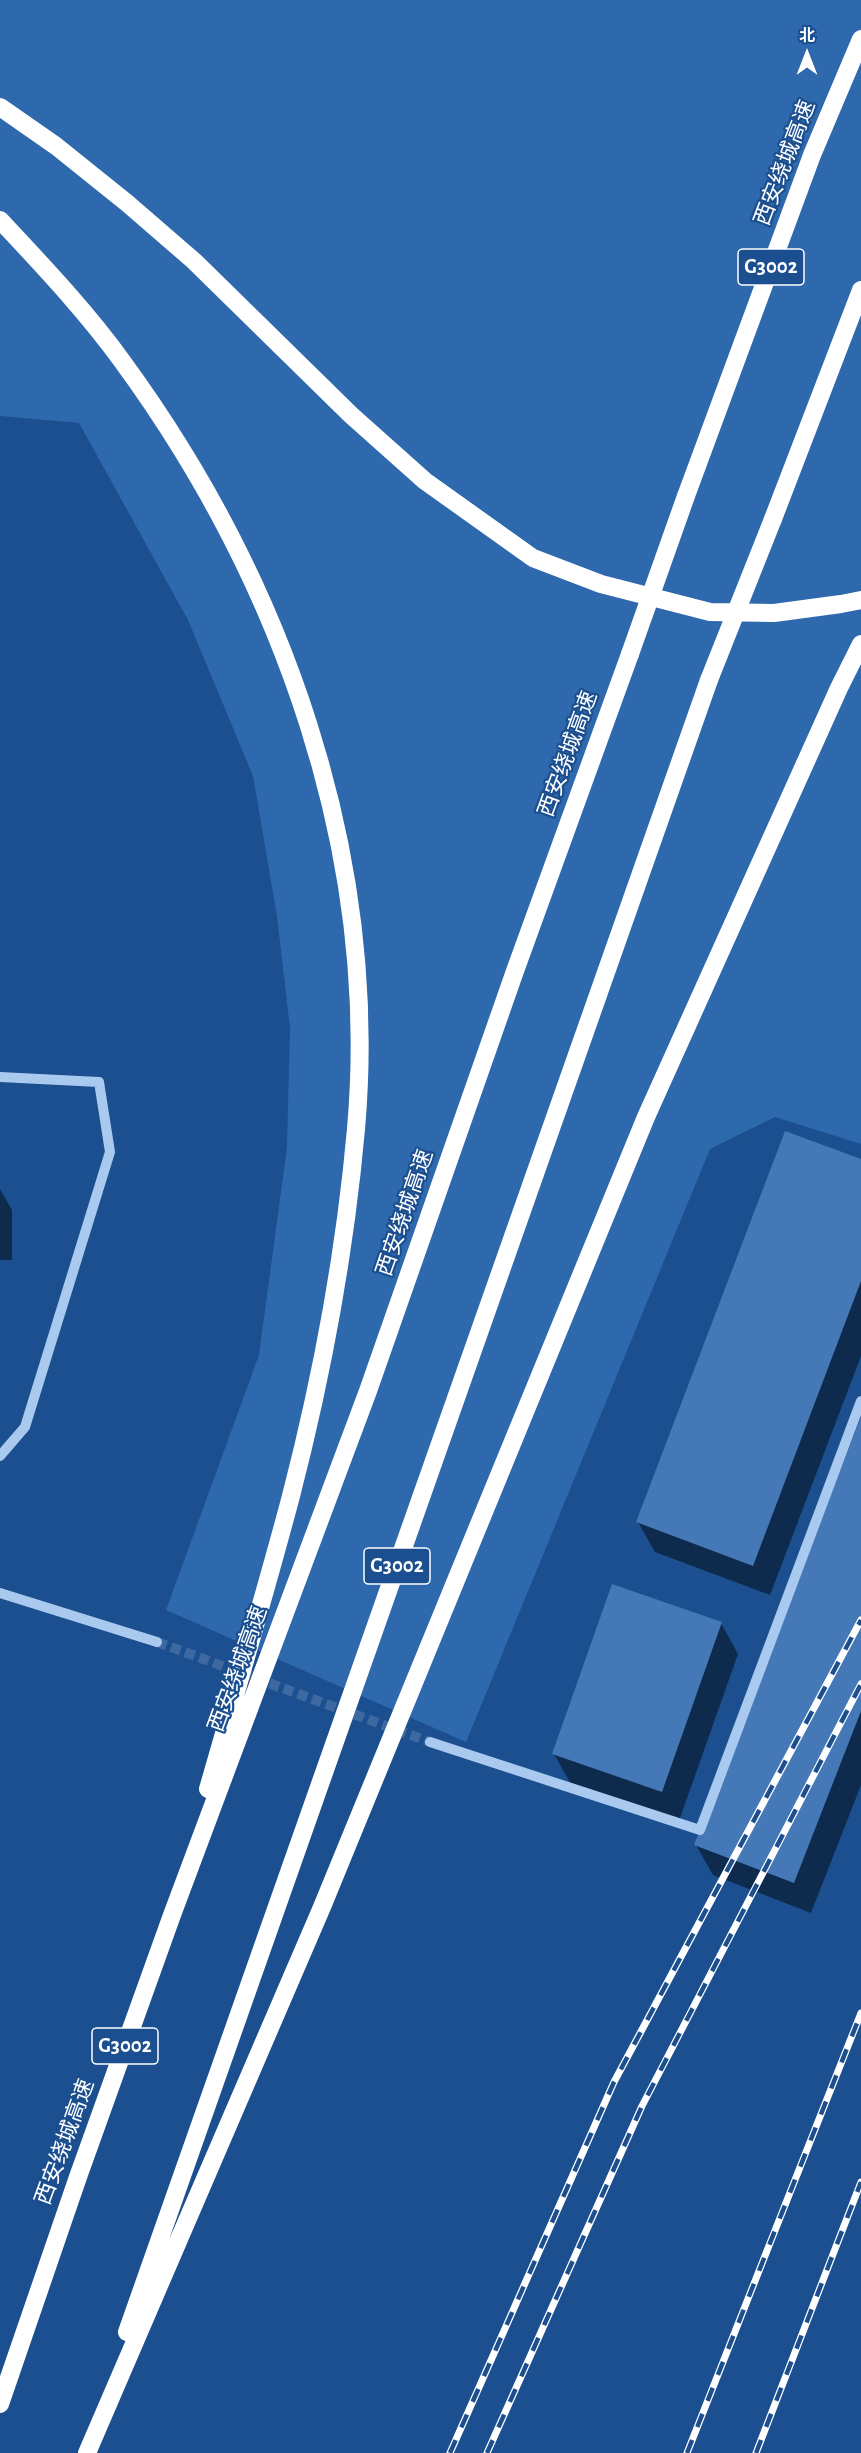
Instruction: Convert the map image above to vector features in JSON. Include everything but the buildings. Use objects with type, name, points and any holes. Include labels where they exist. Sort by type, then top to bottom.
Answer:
[{"type":"highway","name":"西安绕城高速","points":[[0,2404],[172,1915],[368,1391],[511,982],[686,496],[812,155],[861,39]]},
{"type":"highway","points":[[0,107],[56,146],[144,218],[261,325],[351,415],[425,481],[533,558],[601,584],[710,612],[774,613],[861,600]]},
{"type":"highway","points":[[0,220],[70,296],[121,359],[190,461],[220,516],[256,588],[310,729],[345,864],[353,919],[359,1049],[356,1116],[345,1222],[333,1300],[318,1382],[291,1495],[172,1915]]},
{"type":"highway","name":"G3002","points":[[86,2453],[710,680],[861,290]]},
{"type":"highway","points":[[86,2453],[322,1907],[646,1117],[839,688],[861,644]]},
{"type":"street","points":[[0,1077],[99,1082],[110,1152],[25,1427],[0,1456]]},
{"type":"street","points":[[430,1742],[700,1830],[861,1401]]},
{"type":"street","points":[[0,1593],[157,1642]]},
{"type":"shaded area","points":[[0,0],[861,0],[861,1144],[775,1117],[710,1149],[466,1742],[166,1610],[259,1355],[287,1147],[290,1028],[277,916],[253,776],[188,620],[79,423],[0,416]]},
{"type":"tunnel","points":[[157,1642],[430,1742]]},
{"type":"railway","points":[[450,2453],[614,2082],[861,1620]]},
{"type":"railway","points":[[487,2453],[642,2106],[861,1684]]},
{"type":"railway","points":[[687,2453],[861,2013]]},
{"type":"railway","points":[[756,2453],[861,2182]]}]
